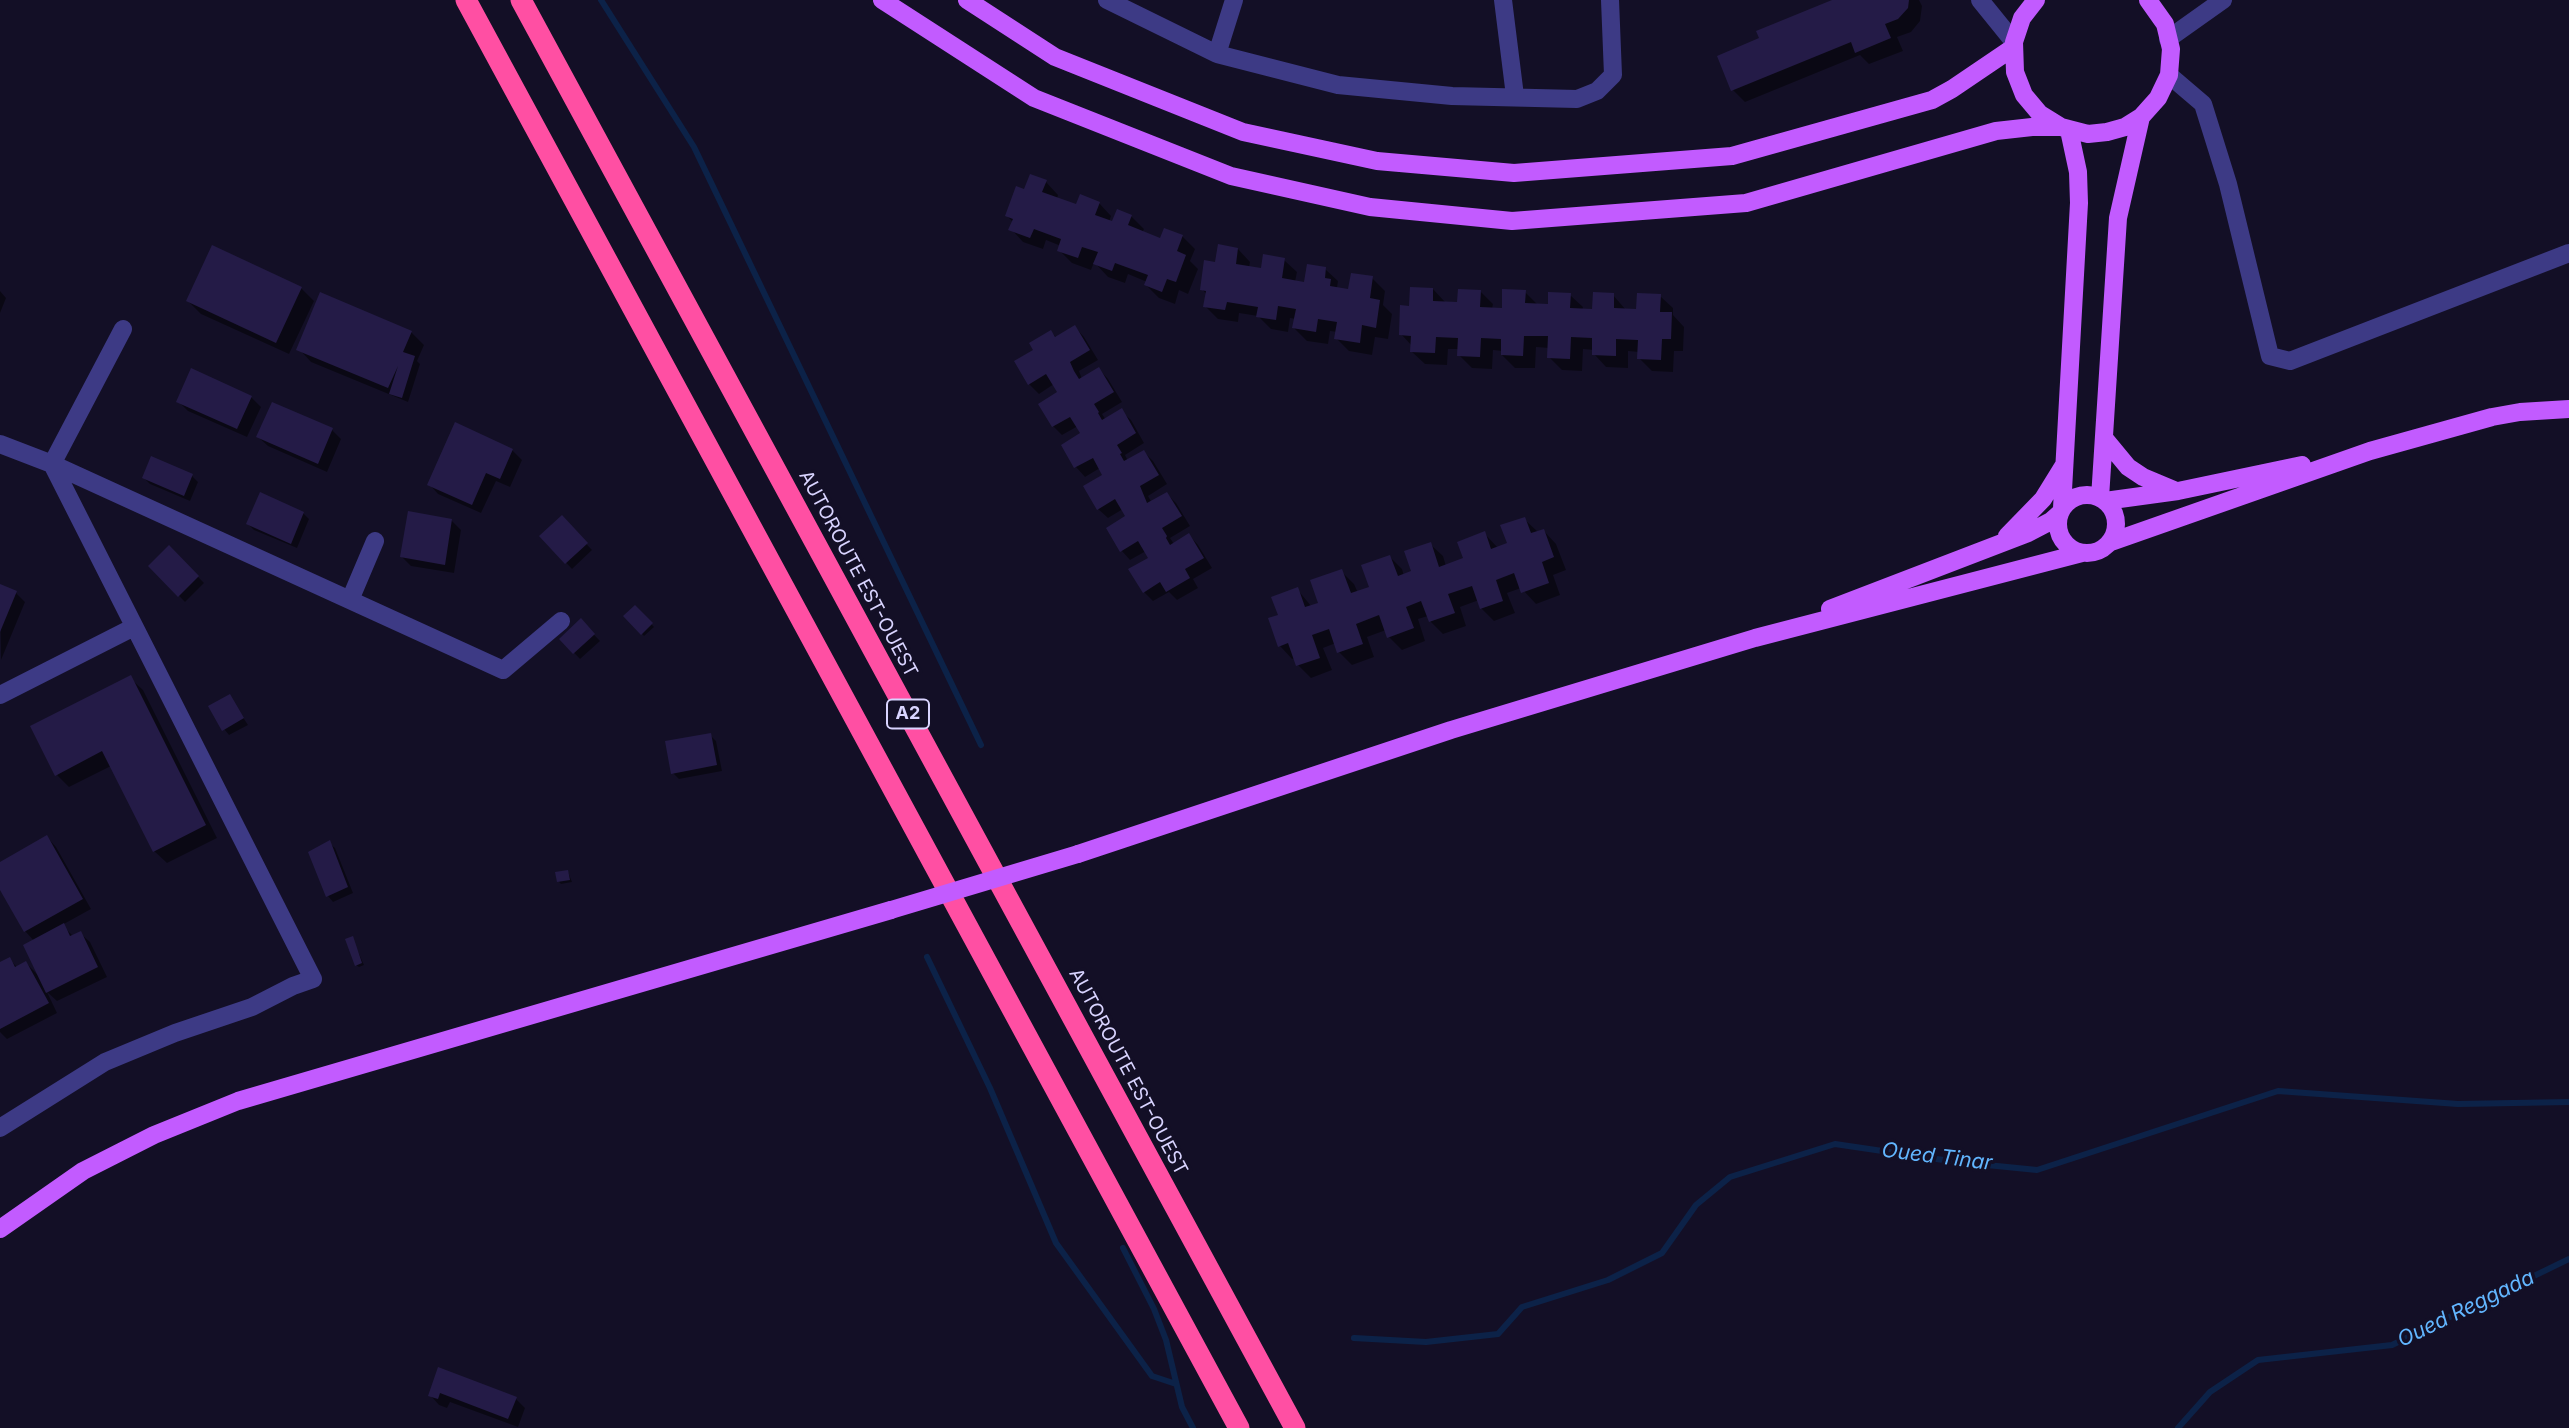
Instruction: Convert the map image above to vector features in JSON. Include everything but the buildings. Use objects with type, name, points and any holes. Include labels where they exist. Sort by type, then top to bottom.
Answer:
[{"type":"highway","name":"A2","points":[[466,0],[1239,1428]]},
{"type":"highway","name":"AUTOROUTE EST-OUEST","points":[[522,0],[1295,1428]]},
{"type":"main road","points":[[882,0],[1034,98],[1231,176],[1370,208],[1512,221],[1746,203],[1996,131],[2032,127],[2065,129],[2088,134],[2125,127],[2141,117],[2158,98],[2169,75],[2171,49],[2165,24],[2152,1]]},
{"type":"main road","points":[[967,0],[1055,57],[1243,132],[1377,161],[1514,173],[1732,156],[1931,100],[1952,89],[2014,44]]},
{"type":"main road","points":[[2036,0],[2022,18],[2014,44],[2015,72],[2024,95],[2040,114],[2065,129],[2079,186],[2066,462],[2058,521],[2061,538],[2067,546],[2082,554]]},
{"type":"main road","points":[[2111,542],[2115,534],[2115,516],[2103,500],[2104,438],[2118,218],[2141,117]]},
{"type":"main road","points":[[0,1229],[83,1171],[154,1135],[238,1101],[1078,854],[1451,730],[1755,638],[2098,552],[2111,542],[2370,451],[2492,417],[2569,409]]},
{"type":"main road","points":[[2104,438],[2128,467],[2160,486],[2178,491]]},
{"type":"main road","points":[[1755,638],[2040,527],[2067,502],[2079,496],[2086,495],[2103,500],[2178,491],[2370,451]]},
{"type":"main road","points":[[1995,545],[2028,516],[2055,482],[2066,462]]},
{"type":"street","points":[[1107,0],[1217,54],[1338,85],[1452,96],[1577,99],[1597,90],[1613,75],[1610,0]]},
{"type":"street","points":[[1217,54],[1234,0]]},
{"type":"street","points":[[1503,0],[1516,96]]},
{"type":"street","points":[[1980,0],[2014,44]]},
{"type":"street","points":[[2168,39],[2223,0]]},
{"type":"street","points":[[2169,75],[2203,104],[2228,184],[2270,356],[2290,361],[2569,253]]},
{"type":"street","points":[[52,464],[123,330]]},
{"type":"street","points":[[0,444],[52,464],[503,670],[561,621]]},
{"type":"street","points":[[0,1128],[105,1062],[175,1033],[252,1007],[313,979],[52,464]]},
{"type":"street","points":[[350,600],[375,541]]},
{"type":"street","points":[[0,695],[134,627]]},
{"type":"waterway","points":[[601,0],[694,147],[981,745]]},
{"type":"waterway","points":[[927,957],[990,1088],[1056,1243],[1152,1376],[1176,1384]]},
{"type":"waterway","name":"Oued Tinar","points":[[1354,1338],[1426,1342],[1498,1334],[1522,1307],[1608,1280],[1662,1253],[1696,1205],[1730,1177],[1835,1144],[1957,1162],[2037,1170],[2278,1091],[2458,1104],[2569,1102]]},
{"type":"waterway","points":[[1123,1248],[1154,1309],[1166,1340],[1182,1407],[1193,1428]]},
{"type":"waterway","name":"Oued Reggada","points":[[2178,1428],[2210,1392],[2258,1360],[2392,1345],[2569,1259]]}]
